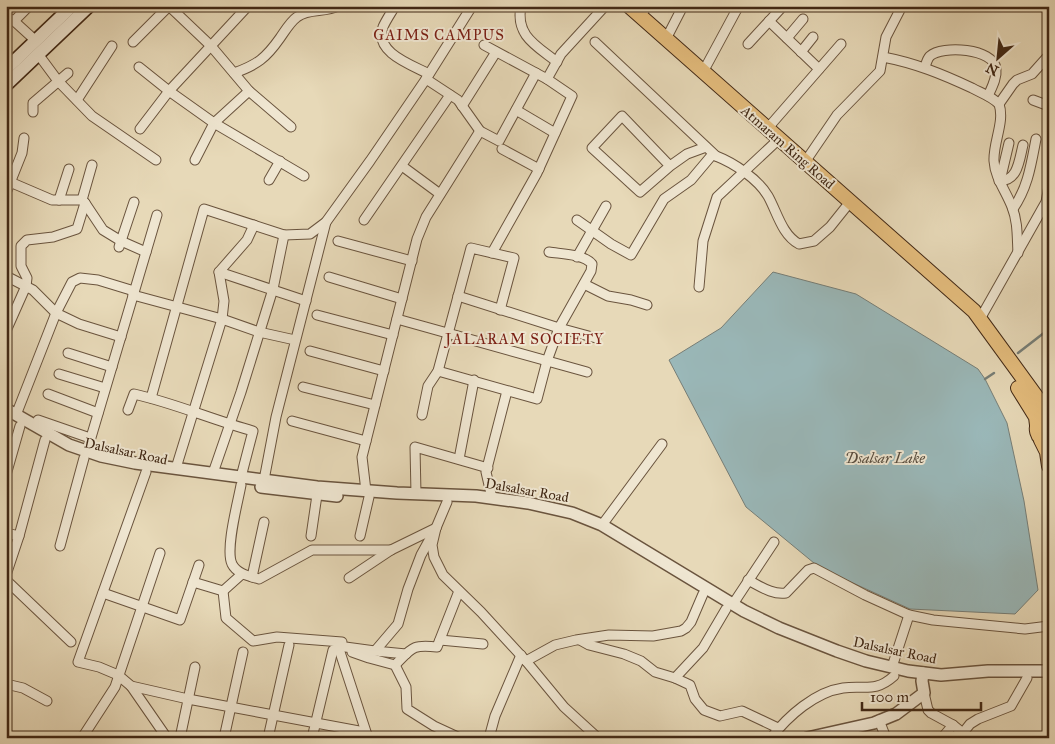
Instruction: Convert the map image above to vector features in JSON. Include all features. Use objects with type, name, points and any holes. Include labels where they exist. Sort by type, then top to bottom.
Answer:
[{"type":"highway","name":"Atmaram Ring Road","points":[[629,6],[644,11],[666,39],[974,311],[1049,414]]},
{"type":"highway","name":"Atmaram Ring Road","points":[[948,288],[973,316],[1036,417],[1037,433],[1045,441],[1049,466]]},
{"type":"highway","points":[[1037,425],[1041,418],[1049,414]]},
{"type":"main road","points":[[6,69],[72,6]]},
{"type":"main road","points":[[6,86],[89,6]]},
{"type":"street","points":[[29,6],[10,19],[36,41]]},
{"type":"street","points":[[133,42],[169,6],[211,46],[249,91],[291,127]]},
{"type":"street","points":[[140,128],[169,91],[248,6]]},
{"type":"street","points":[[234,73],[262,60],[297,17],[310,11],[334,9],[338,6]]},
{"type":"street","points":[[395,6],[383,28],[382,40],[384,46],[458,100],[480,131],[499,141],[536,73]]},
{"type":"street","points":[[151,398],[204,209],[284,235],[310,234],[326,222],[428,77],[472,6]]},
{"type":"street","points":[[522,6],[519,16],[524,34],[557,62]]},
{"type":"street","points":[[547,79],[561,54],[605,6]]},
{"type":"street","points":[[666,39],[683,6]]},
{"type":"street","points":[[748,44],[783,6]]},
{"type":"street","points":[[805,162],[838,115],[880,71],[886,37],[902,6]]},
{"type":"street","points":[[703,72],[737,9]]},
{"type":"street","points":[[787,38],[802,19]]},
{"type":"street","points":[[769,21],[819,69]]},
{"type":"street","points":[[801,52],[813,37]]},
{"type":"street","points":[[595,42],[716,156],[744,171],[767,194],[790,239],[799,244],[814,241],[830,227],[846,207]]},
{"type":"street","points":[[767,128],[842,44]]},
{"type":"street","points":[[484,45],[547,79],[572,96],[539,169],[492,253]]},
{"type":"street","points":[[77,100],[112,46]]},
{"type":"street","points":[[925,67],[930,56],[938,52],[964,50],[983,54],[992,60],[997,71],[988,96]]},
{"type":"street","points":[[462,106],[496,52]]},
{"type":"street","points":[[38,54],[58,81],[92,116],[156,160]]},
{"type":"street","points":[[998,104],[1017,80],[1032,74],[1049,54]]},
{"type":"street","points":[[883,57],[925,67],[988,96],[998,104],[1001,115],[994,159],[995,170],[1013,208],[1016,221],[1018,253]]},
{"type":"street","points":[[138,67],[214,123],[304,176]]},
{"type":"street","points":[[33,112],[33,103],[68,73]]},
{"type":"street","points":[[195,160],[214,123],[249,91]]},
{"type":"street","points":[[364,220],[450,95]]},
{"type":"street","points":[[1033,100],[1049,106]]},
{"type":"street","points":[[516,110],[555,133]]},
{"type":"street","points":[[670,166],[622,116],[592,148],[640,192],[687,154],[706,147]]},
{"type":"street","points":[[360,536],[368,494],[362,457],[417,239],[426,218],[440,194],[480,131]]},
{"type":"street","points":[[6,193],[22,153],[24,138]]},
{"type":"street","points":[[699,288],[703,241],[717,197],[779,139]]},
{"type":"street","points":[[1013,208],[1022,196],[1026,186],[1036,139]]},
{"type":"street","points":[[999,181],[1009,143]]},
{"type":"street","points":[[999,181],[1005,181],[1013,176],[1023,145]]},
{"type":"street","points":[[502,149],[539,169]]},
{"type":"street","points":[[577,220],[592,232],[630,255],[664,199],[691,180],[712,155],[716,156]]},
{"type":"street","points":[[269,180],[280,161]]},
{"type":"street","points":[[6,332],[26,286],[26,278],[21,266],[21,246],[27,240],[53,236],[76,229],[92,165]]},
{"type":"street","points":[[402,166],[440,194]]},
{"type":"street","points":[[59,200],[69,169]]},
{"type":"street","points":[[10,182],[52,200],[84,202]]},
{"type":"street","points":[[980,320],[1046,202],[1049,186]]},
{"type":"street","points":[[84,202],[103,230],[120,244],[146,252]]},
{"type":"street","points":[[120,244],[134,202]]},
{"type":"street","points":[[577,256],[606,206]]},
{"type":"street","points":[[60,546],[85,454],[157,216]]},
{"type":"street","points":[[264,480],[276,417],[326,222]]},
{"type":"street","points":[[219,272],[247,240],[254,225]]},
{"type":"street","points":[[213,473],[273,289],[284,235]]},
{"type":"street","points":[[338,241],[412,261]]},
{"type":"street","points":[[422,415],[428,386],[438,371],[471,248],[514,258],[500,310]]},
{"type":"street","points":[[438,371],[538,399],[547,361],[559,328],[591,271],[592,264],[589,260],[577,256],[549,252]]},
{"type":"street","points":[[219,272],[306,301]]},
{"type":"street","points":[[176,468],[222,319],[224,301],[219,272]]},
{"type":"street","points":[[6,276],[32,290],[56,313],[79,324],[120,337]]},
{"type":"street","points":[[329,277],[402,300]]},
{"type":"street","points":[[6,475],[12,417],[56,313],[72,282],[80,278],[98,280],[177,308],[222,319],[259,332],[295,340]]},
{"type":"street","points":[[584,284],[608,296],[647,305]]},
{"type":"street","points":[[458,296],[596,338]]},
{"type":"street","points":[[318,315],[393,335]]},
{"type":"street","points":[[397,319],[587,372]]},
{"type":"street","points":[[310,351],[384,371]]},
{"type":"street","points":[[68,353],[112,367]]},
{"type":"street","points":[[59,374],[105,388]]},
{"type":"street","points":[[459,459],[474,380]]},
{"type":"street","points":[[303,386],[375,405]]},
{"type":"street","points":[[492,498],[486,472],[506,391]]},
{"type":"street","points":[[48,394],[98,413]]},
{"type":"street","points":[[128,410],[134,394],[253,431],[241,481],[230,542],[232,564],[242,574],[259,579],[312,550],[391,550]]},
{"type":"street","name":"Dalsalsar Road","points":[[12,417],[66,452],[213,473],[241,481],[264,480],[368,494],[476,503],[526,510],[570,520],[599,532],[703,594],[729,606]]},
{"type":"street","name":"Dalsalsar Road","points":[[12,417],[70,445],[99,463],[146,472],[241,481],[317,495],[416,494],[492,498],[528,503],[572,513],[602,525],[776,635],[834,659],[864,668],[923,677],[941,683],[991,678],[1049,678]]},
{"type":"street","points":[[38,420],[90,438]]},
{"type":"street","points":[[292,421],[366,441]]},
{"type":"street","points":[[6,575],[19,536],[45,440]]},
{"type":"street","points":[[602,525],[662,444]]},
{"type":"street","points":[[416,494],[415,447],[488,468]]},
{"type":"street","points":[[146,472],[78,662],[99,667],[118,675],[131,686],[167,738]]},
{"type":"street","points":[[311,536],[317,495]]},
{"type":"street","points":[[375,652],[398,624],[408,589],[421,555],[436,528],[447,502]]},
{"type":"street","points":[[252,577],[264,522]]},
{"type":"street","points":[[349,578],[391,550],[436,528]]},
{"type":"street","points":[[436,528],[432,545],[434,557],[443,575],[524,658],[564,707],[598,738]]},
{"type":"street","points":[[6,533],[19,536]]},
{"type":"street","points":[[675,678],[703,648],[729,606],[774,542]]},
{"type":"street","points":[[82,738],[115,687],[160,553]]},
{"type":"street","points":[[103,593],[180,620],[198,565]]},
{"type":"street","points":[[748,580],[772,592],[782,594],[789,592],[808,570],[814,568],[865,595],[909,615],[933,620],[1025,629],[1049,626]]},
{"type":"street","points":[[223,591],[242,574]]},
{"type":"street","points":[[6,580],[71,642]]},
{"type":"street","points":[[193,582],[223,591]]},
{"type":"street","points":[[223,591],[226,618],[253,641],[277,637],[342,642],[335,648],[312,738]]},
{"type":"street","points":[[395,665],[412,647],[436,647],[459,591]]},
{"type":"street","points":[[489,738],[495,716],[524,658],[554,646],[608,635],[653,636],[681,631],[691,622],[703,594]]},
{"type":"street","points":[[771,738],[778,728],[803,706],[823,694],[843,688],[866,689],[884,685],[893,672],[909,615]]},
{"type":"street","points":[[440,640],[482,644]]},
{"type":"street","points":[[580,640],[624,654],[641,661],[655,672],[690,685],[694,699],[704,710],[720,716],[742,711],[778,728]]},
{"type":"street","points":[[268,738],[289,646]]},
{"type":"street","points":[[335,648],[406,654]]},
{"type":"street","points":[[335,648],[395,665],[406,687],[408,709],[434,726],[460,738]]},
{"type":"street","points":[[335,648],[368,738]]},
{"type":"street","points":[[224,738],[243,652]]},
{"type":"street","points":[[180,738],[195,667]]},
{"type":"street","name":"Dalsalsar Road","points":[[923,677],[988,671],[1049,670]]},
{"type":"street","points":[[923,677],[924,694],[928,710],[931,714],[953,725],[963,736],[970,724],[978,719],[1012,706],[1027,678]]},
{"type":"street","points":[[6,684],[23,688],[47,701]]},
{"type":"street","points":[[131,686],[188,699],[359,731]]},
{"type":"street","points":[[808,738],[848,733],[896,714],[924,694]]},
{"type":"street","points":[[879,720],[886,738]]},
{"type":"street","points":[[942,738],[953,725]]},
{"type":"water","name":"Dsalsar Lake","points":[[773,272],[856,294],[978,369],[1007,423],[1024,501],[1038,590],[1015,614],[910,609],[820,568],[746,507],[669,360],[721,328]]},
{"type":"waterway","points":[[1018,353],[1049,329]]},
{"type":"waterway","points":[[985,379],[994,373]]},
{"type":"district","name":"GAIMS CAMPUS","points":[[439,35]]},
{"type":"district","name":"JALARAM SOCIETY","points":[[525,339]]}]
